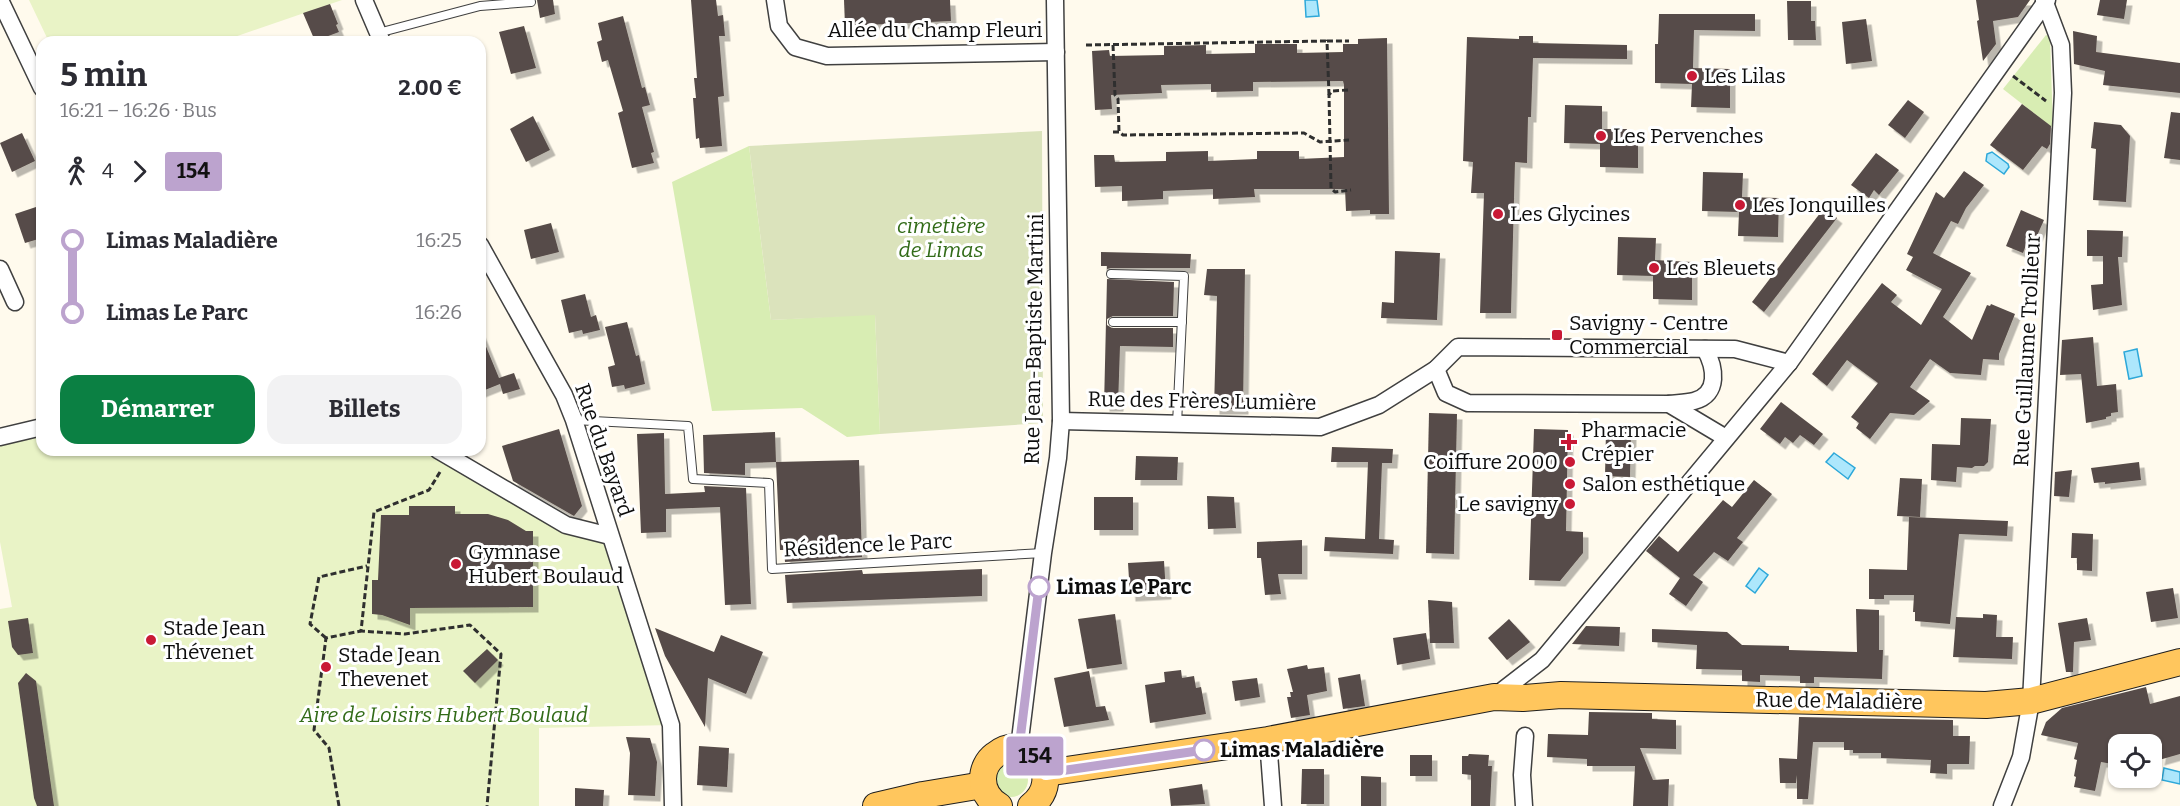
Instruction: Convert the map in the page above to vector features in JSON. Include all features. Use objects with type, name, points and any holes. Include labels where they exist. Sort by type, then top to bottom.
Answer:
[{"type":"main road","name":"Rue de Maladière","points":[[1046,773],[1268,740],[1494,697],[1573,695],[1986,705],[2031,701],[2180,662]]},
{"type":"main road","points":[[999,806],[987,795],[983,785],[986,766],[999,751],[1019,748],[1028,750],[1036,756],[1046,773],[1044,791],[1039,799],[1030,806]]},
{"type":"main road","points":[[876,806],[983,785]]},
{"type":"street","points":[[0,0],[36,75]]},
{"type":"street","name":"Allée du Champ Fleuri","points":[[775,0],[779,26],[795,47],[827,56],[1056,52]]},
{"type":"street","name":"Rue Jean-Baptiste Martini","points":[[1019,748],[1061,421],[1055,0]]},
{"type":"street","points":[[366,1],[379,36]]},
{"type":"street","points":[[1494,697],[1542,660],[1789,363],[2045,1]]},
{"type":"street","name":"Rue Guillaume Trollieur","points":[[2002,806],[2021,757],[2031,701],[2063,93],[2061,45],[2045,1]]},
{"type":"street","name":"Rue du Bayard","points":[[486,256],[564,395],[574,420],[671,725],[673,806]]},
{"type":"street","points":[[0,270],[15,302]]},
{"type":"street","name":"Rue des Frères Lumière","points":[[1061,421],[1320,427],[1379,405],[1436,369],[1458,347],[1735,349],[1789,363]]},
{"type":"street","points":[[1436,369],[1446,393],[1468,403],[1669,404],[1695,400],[1708,393],[1713,378],[1713,366],[1705,349]]},
{"type":"street","points":[[1669,404],[1726,438]]},
{"type":"street","points":[[0,437],[36,428]]},
{"type":"street","points":[[450,456],[566,525],[610,536]]},
{"type":"street","points":[[1524,806],[1522,775],[1525,736]]},
{"type":"street","points":[[1268,740],[1272,806]]},
{"type":"street","name":"Rue du Bayard","points":[[673,789],[681,806]]},
{"type":"lane","points":[[386,36],[480,6],[531,2]]},
{"type":"lane","points":[[1111,274],[1184,276],[1177,424]]},
{"type":"lane","points":[[1113,322],[1182,322]]},
{"type":"lane","name":"Résidence le Parc","points":[[574,420],[688,426],[693,479],[770,483],[772,569],[1043,553]]},
{"type":"path","points":[[1086,45],[1349,40]]},
{"type":"path","points":[[1327,41],[1331,188],[1335,192],[1351,190]]},
{"type":"path","points":[[1113,45],[1119,132]]},
{"type":"path","points":[[2001,66],[2062,114]]},
{"type":"path","points":[[1329,95],[1332,91],[1348,90]]},
{"type":"path","points":[[1113,132],[1123,135],[1304,134],[1320,142],[1349,140]]},
{"type":"path","points":[[361,631],[374,512],[429,490],[444,456]]},
{"type":"path","points":[[326,638],[310,624],[320,577],[367,566]]},
{"type":"path","points":[[326,638],[361,631],[405,634],[470,625],[501,654],[487,806]]},
{"type":"path","points":[[326,638],[314,730],[329,748],[339,806]]},
{"type":"green space","points":[[29,0],[342,0],[237,36],[46,36]]},
{"type":"green space","points":[[2046,35],[2050,37],[2053,128],[2003,89]]},
{"type":"green space","name":"cimetière de Limas","points":[[1042,131],[1043,423],[880,434],[875,315],[771,320],[749,146]]},
{"type":"green space","points":[[749,146],[771,320],[875,314],[880,434],[847,437],[802,408],[712,411],[672,182]]},
{"type":"green space","name":"Stade Jean Thevenet","points":[[36,428],[36,456],[448,456],[566,525],[610,536],[671,725],[539,728],[539,806],[0,806],[0,609],[12,607],[0,542],[0,437]]},
{"type":"green space","points":[[1011,763],[1023,768],[1028,780],[1023,792],[1011,797],[999,792],[994,780],[999,768]]},
{"type":"water","points":[[1305,0],[1317,0],[1319,16],[1306,17]]},
{"type":"water","points":[[1992,152],[2008,164],[2009,167],[2004,174],[1986,161],[1987,154]]},
{"type":"water","points":[[2137,349],[2142,376],[2129,379],[2124,352]]},
{"type":"water","points":[[1834,453],[1855,468],[1848,479],[1826,462]]},
{"type":"water","points":[[1759,568],[1768,575],[1755,593],[1746,586]]},
{"type":"water","points":[[2164,768],[2180,772],[2180,784],[2162,780]]},
{"type":"building","points":[[537,0],[553,0],[555,14],[540,18]]},
{"type":"building","points":[[691,0],[716,0],[718,16],[723,15],[725,36],[719,36],[724,96],[718,97],[722,146],[700,148],[699,138],[696,139],[693,98],[696,98],[694,78],[697,78]]},
{"type":"building","points":[[844,0],[950,0],[951,21],[845,26]]},
{"type":"building","points":[[1976,0],[2030,0],[2018,17],[1993,21],[1996,44],[1983,61],[1977,21],[1979,20]]},
{"type":"building","points":[[2100,0],[2127,0],[2124,19],[2097,15]]},
{"type":"building","points":[[1787,1],[1811,1],[1811,21],[1815,21],[1816,40],[1788,40]]},
{"type":"building","points":[[330,4],[339,32],[328,36],[313,36],[303,13]]},
{"type":"building","points":[[1659,14],[1755,14],[1755,31],[1694,30],[1693,68],[1730,69],[1730,108],[1691,107],[1692,84],[1655,83],[1655,44],[1658,44]]},
{"type":"building","points":[[623,16],[642,88],[645,87],[650,105],[642,107],[654,152],[651,153],[654,163],[632,168],[618,113],[623,111],[608,60],[602,62],[597,42],[602,40],[598,23]]},
{"type":"building","points":[[1866,19],[1872,61],[1846,64],[1842,22]]},
{"type":"building","points":[[524,26],[536,68],[511,74],[499,32]]},
{"type":"building","points":[[2073,31],[2097,36],[2096,52],[2180,63],[2180,93],[2103,85],[2105,71],[2074,64]]},
{"type":"building","points":[[1519,36],[1533,36],[1533,43],[1627,45],[1627,59],[1533,58],[1527,163],[1515,162],[1511,313],[1480,313],[1484,193],[1471,193],[1473,162],[1463,161],[1467,37],[1519,39]]},
{"type":"building","points":[[1387,38],[1389,214],[1370,214],[1370,210],[1346,211],[1345,189],[1254,189],[1255,197],[1213,199],[1213,189],[1163,191],[1163,199],[1122,201],[1122,186],[1095,187],[1094,155],[1114,155],[1115,162],[1166,161],[1166,152],[1208,151],[1208,161],[1257,159],[1257,151],[1299,151],[1299,159],[1344,157],[1344,85],[1343,81],[1253,82],[1253,91],[1211,92],[1211,84],[1161,85],[1162,93],[1111,95],[1112,109],[1095,110],[1092,51],[1109,50],[1110,56],[1164,55],[1164,46],[1206,45],[1206,54],[1255,53],[1255,44],[1297,44],[1297,53],[1343,52],[1343,44],[1358,44],[1358,39]]},
{"type":"building","points":[[1908,100],[1924,112],[1905,138],[1888,125]]},
{"type":"building","points":[[2022,104],[2051,126],[2050,144],[2047,149],[2042,146],[2023,170],[1990,145]]},
{"type":"building","name":"Les Pervenches","points":[[1565,105],[1602,106],[1602,129],[1627,129],[1627,140],[1638,141],[1638,168],[1600,167],[1600,144],[1564,143]]},
{"type":"building","points":[[2171,112],[2180,113],[2180,160],[2164,158]]},
{"type":"building","points":[[533,116],[550,150],[526,162],[510,129]]},
{"type":"building","points":[[2094,122],[2121,125],[2130,136],[2126,202],[2093,200],[2096,149],[2091,148]]},
{"type":"building","points":[[22,133],[35,161],[12,172],[0,143]]},
{"type":"building","points":[[1876,153],[1899,170],[1879,195],[1874,190],[1869,198],[1851,185]]},
{"type":"building","points":[[1964,171],[1984,185],[1966,208],[1958,224],[1951,221],[1933,253],[1971,273],[1943,317],[1972,340],[1987,305],[1991,304],[2015,314],[1999,354],[1999,360],[1983,359],[1981,375],[1950,373],[1930,359],[1910,387],[1930,401],[1914,415],[1890,413],[1870,439],[1856,428],[1859,423],[1851,417],[1878,383],[1847,360],[1827,386],[1812,374],[1882,283],[1897,295],[1891,302],[1921,325],[1942,289],[1906,270],[1913,257],[1907,254],[1936,192],[1944,198]]},
{"type":"building","name":"Les Jonquilles","points":[[1703,172],[1743,173],[1742,197],[1779,198],[1778,237],[1738,236],[1739,212],[1702,211]]},
{"type":"building","points":[[36,207],[36,240],[25,243],[15,214]]},
{"type":"building","points":[[1824,208],[1837,218],[1764,312],[1752,302]]},
{"type":"building","points":[[2021,210],[2044,220],[2032,247],[2026,245],[2023,253],[2006,246]]},
{"type":"building","points":[[551,223],[559,252],[531,259],[524,230]]},
{"type":"building","points":[[2087,230],[2123,231],[2122,257],[2118,257],[2122,305],[2093,310],[2091,285],[2103,284],[2103,256],[2087,256]]},
{"type":"building","name":"Les Bleuets","points":[[1618,237],[1656,238],[1655,260],[1692,262],[1692,300],[1653,299],[1653,276],[1617,275]]},
{"type":"building","points":[[1395,251],[1440,253],[1437,320],[1381,318],[1382,302],[1394,303]]},
{"type":"building","points":[[1101,252],[1191,254],[1190,268],[1107,269],[1107,266],[1101,266]]},
{"type":"building","points":[[1207,269],[1245,269],[1243,409],[1214,409],[1217,296],[1204,295]]},
{"type":"building","points":[[1107,279],[1174,282],[1173,316],[1113,316],[1107,319],[1107,325],[1112,328],[1173,328],[1173,347],[1120,346],[1118,406],[1104,406]]},
{"type":"building","points":[[585,294],[591,317],[596,315],[600,330],[583,334],[582,330],[569,333],[561,300]]},
{"type":"building","points":[[627,322],[636,356],[639,355],[645,384],[625,389],[624,385],[612,387],[608,367],[615,365],[605,327]]},
{"type":"building","points":[[2093,337],[2097,386],[2116,384],[2118,412],[2111,413],[2111,416],[2106,419],[2086,423],[2081,374],[2060,375],[2062,340]]},
{"type":"building","points":[[486,347],[499,378],[514,373],[520,389],[503,394],[500,384],[486,390]]},
{"type":"building","points":[[1781,402],[1823,434],[1814,445],[1800,435],[1793,443],[1785,437],[1780,444],[1760,429]]},
{"type":"building","points":[[1429,413],[1457,414],[1454,554],[1426,553]]},
{"type":"building","points":[[1961,418],[1991,419],[1988,462],[1984,466],[1972,468],[1957,467],[1956,482],[1931,480],[1932,444],[1960,445]]},
{"type":"building","points":[[559,429],[582,506],[574,516],[513,481],[502,446]]},
{"type":"building","points":[[1534,429],[1568,430],[1566,531],[1583,532],[1583,553],[1560,581],[1529,580]]},
{"type":"building","points":[[1606,431],[1631,432],[1630,477],[1605,476]]},
{"type":"building","points":[[775,432],[776,462],[745,463],[745,475],[704,473],[703,435]]},
{"type":"building","points":[[664,433],[665,494],[705,492],[704,486],[746,488],[751,604],[725,605],[720,507],[666,509],[666,532],[641,533],[637,434]]},
{"type":"building","points":[[1332,447],[1393,449],[1392,463],[1382,463],[1379,539],[1394,540],[1393,554],[1324,551],[1325,537],[1365,539],[1368,462],[1331,462]]},
{"type":"building","points":[[1136,456],[1178,457],[1177,480],[1135,480]]},
{"type":"building","points":[[859,460],[862,557],[785,562],[784,550],[780,550],[776,462]]},
{"type":"building","points":[[2139,462],[2141,480],[2094,483],[2091,468]]},
{"type":"building","points":[[2072,470],[2069,497],[2054,496],[2055,472]]},
{"type":"building","points":[[1900,478],[1922,479],[1920,517],[1897,516]]},
{"type":"building","points":[[1754,480],[1772,494],[1737,538],[1743,542],[1728,561],[1714,552],[1693,575],[1703,582],[1686,606],[1669,594],[1680,578],[1646,551],[1659,536],[1678,552],[1723,500],[1732,507]]},
{"type":"building","points":[[1207,496],[1234,497],[1236,528],[1208,529]]},
{"type":"building","points":[[1094,497],[1133,497],[1133,530],[1094,530]]},
{"type":"building","name":"Gymnase Hubert Boulaud","points":[[409,506],[455,506],[455,514],[488,514],[508,520],[526,531],[533,531],[533,607],[410,608],[410,625],[382,615],[372,614],[372,580],[378,580],[381,515],[409,515]]},
{"type":"building","points":[[1909,517],[2008,521],[2007,536],[1959,534],[1950,624],[1915,621],[1914,595],[1884,595],[1884,599],[1869,599],[1869,569],[1907,570]]},
{"type":"building","points":[[2072,533],[2093,534],[2092,571],[2077,570],[2077,558],[2071,558]]},
{"type":"building","points":[[1302,540],[1302,574],[1278,574],[1281,594],[1265,595],[1261,558],[1257,558],[1257,542]]},
{"type":"building","points":[[1164,561],[1166,594],[1130,596],[1128,563]]},
{"type":"building","points":[[982,569],[982,596],[787,603],[785,575],[862,570],[863,574]]},
{"type":"building","points":[[2173,588],[2178,618],[2151,622],[2146,592]]},
{"type":"building","points":[[1428,600],[1452,602],[1454,643],[1430,643]]},
{"type":"building","points":[[1856,609],[1879,610],[1879,650],[1883,650],[1882,679],[1814,677],[1814,683],[1800,683],[1800,676],[1760,675],[1760,682],[1742,681],[1742,670],[1696,669],[1697,645],[1652,642],[1652,629],[1727,632],[1742,645],[1789,646],[1789,650],[1857,652]]},
{"type":"building","points":[[1115,614],[1122,664],[1087,669],[1078,619]]},
{"type":"building","points":[[1983,614],[1997,615],[1996,637],[2013,637],[2012,659],[1953,657],[1956,617],[1983,618]]},
{"type":"building","points":[[28,618],[33,653],[18,655],[12,647],[8,621]]},
{"type":"building","points":[[2087,618],[2091,640],[2074,642],[2073,672],[2066,672],[2058,623]]},
{"type":"building","points":[[1509,619],[1530,642],[1507,660],[1488,638]]},
{"type":"building","points":[[1586,626],[1620,627],[1619,646],[1572,644]]},
{"type":"building","points":[[655,628],[714,652],[721,635],[763,652],[746,694],[708,678],[705,727],[665,656]]},
{"type":"building","points":[[1426,633],[1430,659],[1397,665],[1393,638]]},
{"type":"building","points":[[487,649],[498,660],[475,683],[463,671]]},
{"type":"building","points":[[1307,665],[1308,669],[1324,667],[1327,691],[1307,695],[1310,715],[1291,718],[1287,697],[1291,697],[1290,692],[1293,692],[1287,669]]},
{"type":"building","points":[[1181,670],[1182,678],[1194,676],[1196,688],[1201,687],[1206,714],[1150,723],[1145,685],[1165,682],[1164,672]]},
{"type":"building","points":[[1089,671],[1096,707],[1105,706],[1109,720],[1064,727],[1054,678]]},
{"type":"building","points":[[26,673],[36,681],[54,806],[37,806],[34,798],[18,683]]},
{"type":"building","points":[[1360,674],[1365,706],[1343,709],[1338,678]]},
{"type":"building","points":[[1257,678],[1260,697],[1235,701],[1232,681]]},
{"type":"building","points":[[2146,687],[2150,704],[2180,696],[2180,754],[2162,759],[2162,734],[2108,734],[2108,763],[2101,762],[2095,791],[2074,787],[2077,760],[2074,759],[2078,743],[2041,735],[2046,722],[2062,708]]},
{"type":"building","points":[[1589,712],[1652,713],[1652,719],[1676,720],[1676,749],[1640,748],[1653,780],[1669,779],[1668,806],[1633,806],[1635,766],[1587,766],[1587,759],[1547,757],[1548,734],[1588,735]]},
{"type":"building","points":[[1799,717],[1953,720],[1953,736],[1970,736],[1969,764],[1947,764],[1947,774],[1930,773],[1931,760],[1881,758],[1881,753],[1853,753],[1853,750],[1844,750],[1844,742],[1813,742],[1808,799],[1797,799],[1797,775],[1796,783],[1780,783],[1779,758],[1797,759]]},
{"type":"building","points":[[626,737],[650,738],[657,762],[655,796],[628,795],[630,753]]},
{"type":"building","points":[[699,746],[729,748],[727,787],[697,785]]},
{"type":"building","points":[[1410,755],[1432,755],[1432,776],[1410,776]]},
{"type":"building","points":[[1489,755],[1488,766],[1492,766],[1490,806],[1471,806],[1471,775],[1462,774],[1462,756]]},
{"type":"building","points":[[1302,769],[1324,769],[1324,804],[1301,804]]},
{"type":"building","points":[[1361,776],[1381,777],[1381,806],[1361,806]]},
{"type":"building","points":[[1202,784],[1205,804],[1171,806],[1169,789]]},
{"type":"building","points":[[575,788],[604,790],[603,806],[575,806]]},
{"type":"bus line","name":"154","points":[[1039,587],[1019,748],[1028,750],[1036,756],[1046,773],[1204,750]]},
{"type":"place","name":"Les Lilas","points":[[1692,76]]},
{"type":"place","name":"Les Pervenches","points":[[1601,136]]},
{"type":"place","name":"Les Jonquilles","points":[[1740,205]]},
{"type":"place","name":"Les Glycines","points":[[1498,214]]},
{"type":"place","name":"Les Bleuets","points":[[1654,268]]},
{"type":"place","name":"Savigny - Centre Commercial","points":[[1557,335]]},
{"type":"place","name":"Pharmacie Crépier","points":[[1569,442]]},
{"type":"place","name":"Coiffure 2000","points":[[1570,462]]},
{"type":"place","name":"Salon esthétique","points":[[1570,484]]},
{"type":"place","name":"Le savigny","points":[[1570,504]]},
{"type":"place","name":"Gymnase Hubert Boulaud","points":[[456,564]]},
{"type":"place","name":"Limas Le Parc","points":[[1039,587]]},
{"type":"place","name":"Stade Jean Thévenet","points":[[151,640]]},
{"type":"place","name":"Stade Jean Thevenet","points":[[326,667]]},
{"type":"place","name":"Limas Maladière","points":[[1204,750]]},
{"type":"park label","name":"Aire de Loisirs Hubert Boulaud","points":[[444,715]]}]
